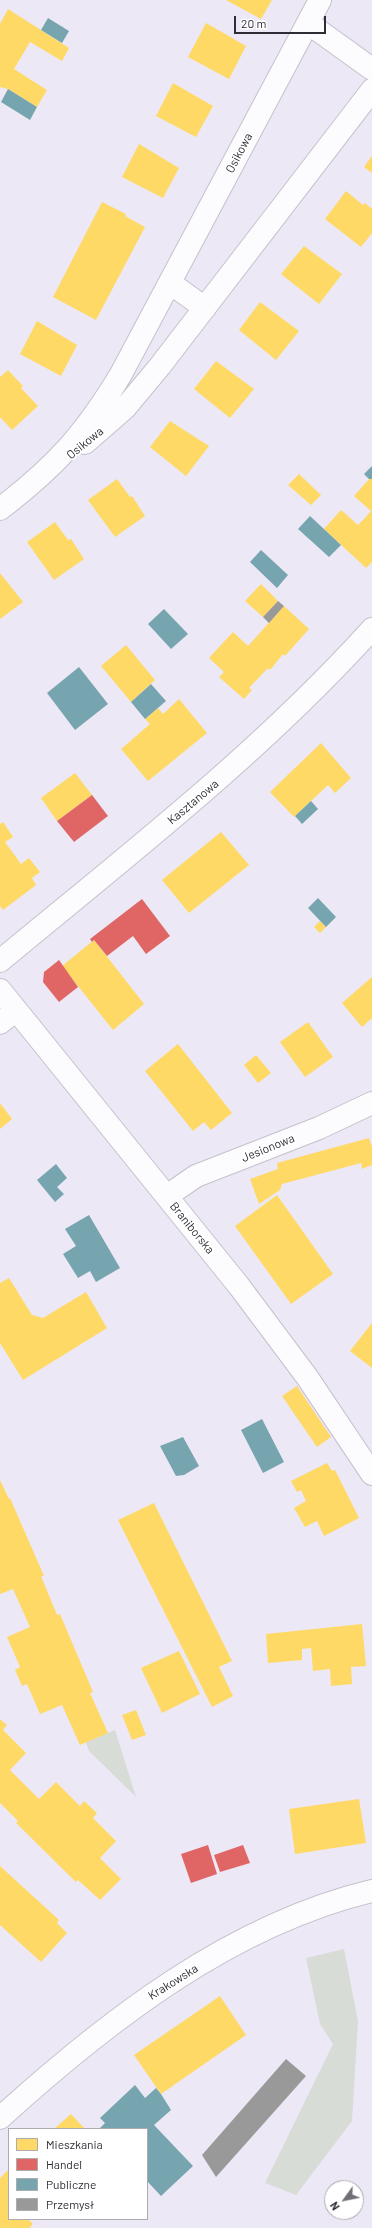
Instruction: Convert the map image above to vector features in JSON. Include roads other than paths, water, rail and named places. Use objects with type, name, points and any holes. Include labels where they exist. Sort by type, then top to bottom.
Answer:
[{"type":"street","name":"Osikowa","points":[[36,481],[70,447],[101,407],[121,374],[320,0]]},
{"type":"street","points":[[308,23],[372,69]]},
{"type":"street","name":"Osikowa","points":[[0,509],[83,445],[125,408],[205,308],[372,90]]},
{"type":"street","points":[[170,283],[205,308]]},
{"type":"street","name":"Kasztanowa","points":[[0,961],[231,769],[300,705],[372,629]]},
{"type":"street","name":"Braniborska","points":[[0,990],[8,1017],[194,1229],[307,1377],[372,1474]]},
{"type":"street","name":"Jesionowa","points":[[166,1196],[196,1176],[319,1128],[372,1103]]},
{"type":"street","name":"Krakowska","points":[[0,2118],[80,2048],[146,1998],[176,1978],[272,1926],[323,1906],[372,1891]]}]
